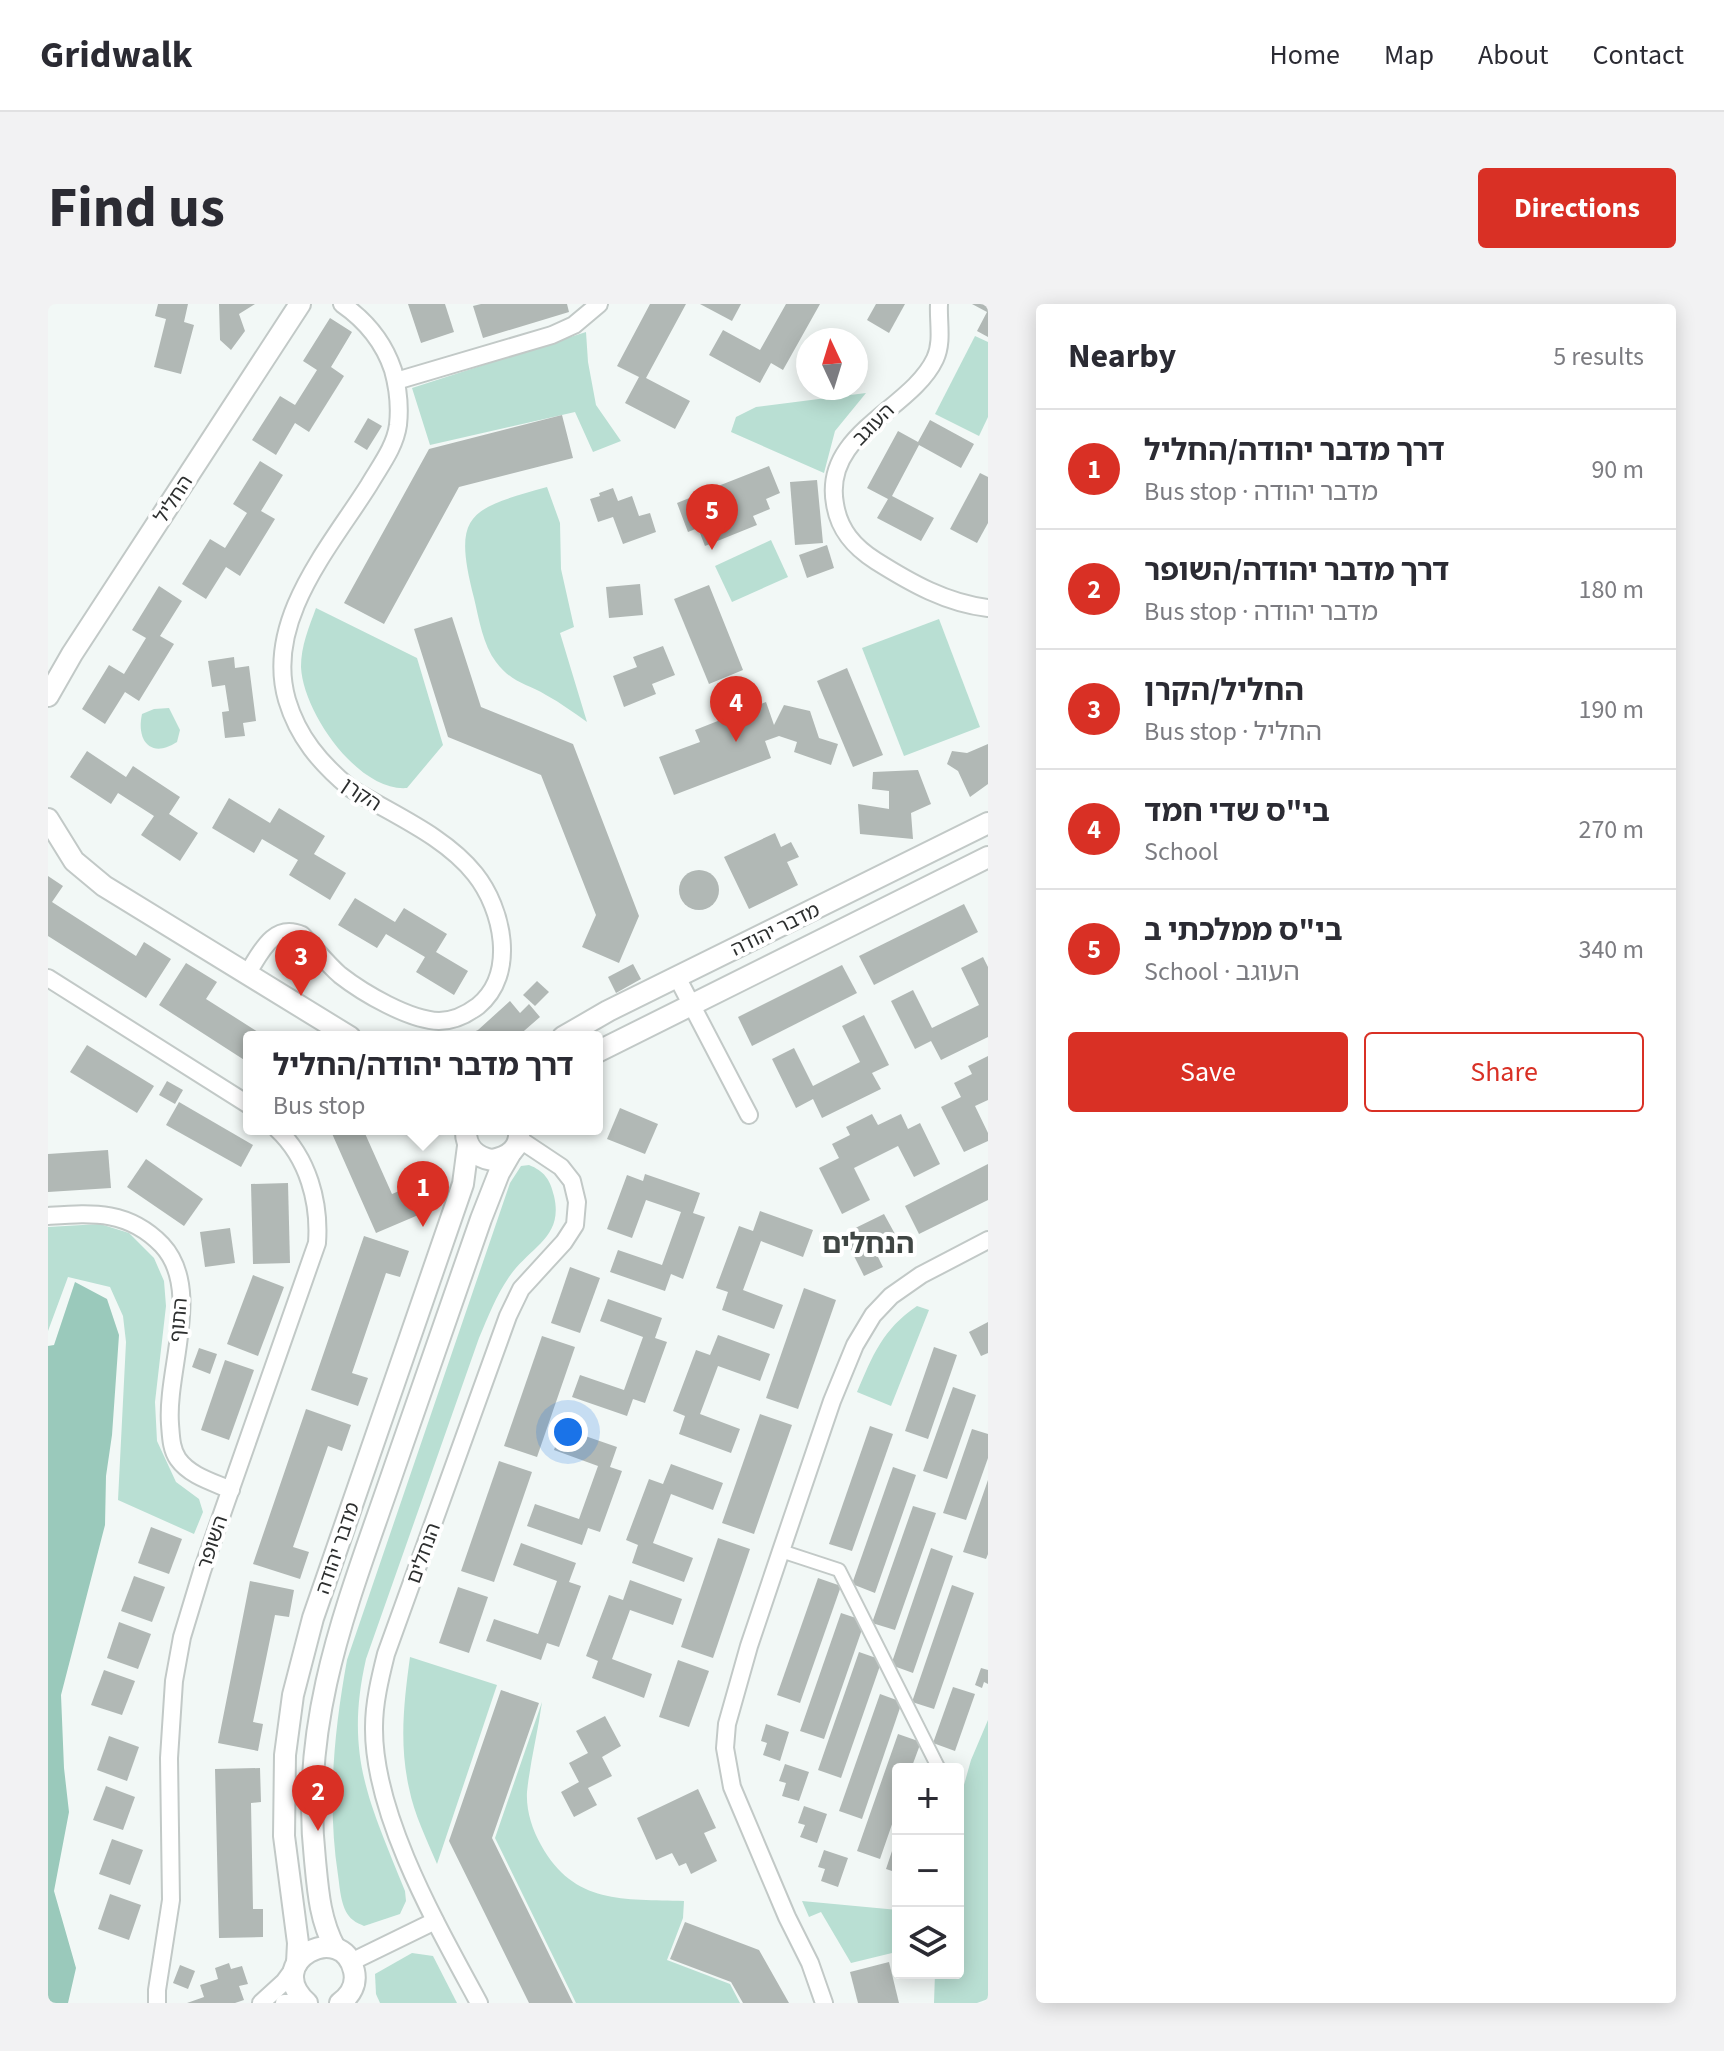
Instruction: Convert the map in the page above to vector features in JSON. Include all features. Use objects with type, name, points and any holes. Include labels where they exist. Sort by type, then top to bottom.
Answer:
[{"type":"street","name":"החליל","points":[[48,696],[72,654],[300,304]]},
{"type":"street","name":"הקרן","points":[[247,974],[271,939],[279,933],[295,932],[302,935],[347,979],[405,1013],[437,1021],[451,1020],[474,1009],[488,997],[501,972],[502,942],[498,924],[478,877],[453,851],[350,788],[335,775],[307,744],[285,692],[282,672],[288,622],[303,590],[385,459],[394,440],[398,413],[396,381],[380,342],[356,314],[342,304]]},
{"type":"street","points":[[396,381],[552,335],[574,325],[599,304]]},
{"type":"street","name":"העוגב","points":[[939,304],[939,341],[929,369],[858,435],[838,468],[833,498],[842,529],[866,554],[905,579],[940,596],[988,608]]},
{"type":"street","points":[[48,819],[74,861],[104,886],[340,1031]]},
{"type":"street","name":"מדבר יהודה","points":[[574,1031],[988,823]]},
{"type":"street","name":"מדבר יהודה","points":[[603,1049],[988,857]]},
{"type":"street","points":[[677,977],[749,1115]]},
{"type":"street","points":[[48,978],[243,1101]]},
{"type":"street","name":"השופר","points":[[154,2003],[171,1900],[169,1758],[174,1681],[190,1608],[317,1243],[318,1224],[309,1178],[298,1155],[282,1135]]},
{"type":"street","points":[[467,1137],[482,1158],[492,1160],[516,1141]]},
{"type":"street","name":"מדבר יהודה","points":[[305,2003],[294,1984],[298,1943],[283,1809],[285,1755],[293,1695],[313,1618],[463,1184],[467,1137]]},
{"type":"street","name":"מדבר יהודה","points":[[335,1948],[323,1922],[312,1834],[313,1757],[321,1699],[340,1626],[481,1219],[499,1173],[516,1141]]},
{"type":"street","name":"הנחלים","points":[[479,2003],[435,1921],[394,1825],[377,1766],[375,1714],[386,1654],[508,1316],[521,1289],[564,1242],[575,1225],[577,1202],[572,1181],[561,1167],[516,1141]]},
{"type":"street","name":"התוף","points":[[48,1216],[82,1214],[122,1218],[154,1237],[167,1251],[175,1265],[183,1297],[169,1409],[171,1442],[178,1459],[188,1469],[231,1490]]},
{"type":"street","points":[[824,2003],[810,1963],[732,1787],[725,1748],[727,1724],[781,1551],[843,1370],[873,1315],[910,1281],[988,1240]]},
{"type":"street","points":[[781,1551],[839,1570],[936,1763]]},
{"type":"street","points":[[351,1962],[435,1921]]},
{"type":"street","points":[[261,2003],[284,1982],[306,1952],[316,1948],[335,1948],[351,1962],[355,1974],[348,2000]]},
{"type":"street","points":[[284,2003],[305,2003]]},
{"type":"green space","points":[[586,332],[596,405],[621,441],[593,452],[575,412],[430,445],[412,388]]},
{"type":"green space","points":[[975,336],[988,342],[988,417],[979,436],[935,414]]},
{"type":"green space","points":[[811,400],[860,400],[835,431],[824,473],[731,432],[736,417],[756,407]]},
{"type":"green space","points":[[547,487],[560,523],[561,569],[574,627],[560,633],[587,722],[552,698],[514,679],[496,662],[482,632],[468,570],[465,548],[467,531],[473,519],[484,509],[500,502]]},
{"type":"green space","points":[[771,540],[788,577],[732,602],[715,566]]},
{"type":"green space","points":[[316,608],[417,658],[443,745],[407,788],[388,786],[370,777],[336,746],[322,726],[304,685],[301,667],[306,637]]},
{"type":"green space","points":[[939,619],[980,727],[904,756],[862,648]]},
{"type":"green space","points":[[169,708],[180,730],[177,742],[160,749],[153,748],[141,732],[142,714]]},
{"type":"green space","points":[[529,1165],[546,1176],[551,1185],[556,1210],[554,1222],[543,1241],[509,1277],[479,1338],[366,1659],[360,1693],[359,1752],[371,1804],[405,1891],[406,1901],[400,1914],[364,1926],[349,1916],[340,1893],[333,1821],[336,1741],[347,1660],[510,1183],[521,1166]]},
{"type":"green space","points":[[100,1224],[129,1233],[154,1258],[164,1281],[166,1306],[155,1402],[157,1441],[176,1482],[199,1499],[203,1512],[194,1534],[118,1500],[126,1342],[123,1316],[110,1287],[68,1277],[48,1331],[48,1227]]},
{"type":"green space","points":[[75,1282],[107,1299],[119,1335],[106,1476],[105,1525],[61,1695],[69,1812],[54,1891],[76,1968],[68,2003],[48,2003],[48,1346],[54,1345]]},
{"type":"green space","points":[[917,1306],[929,1310],[891,1406],[857,1392],[887,1334]]},
{"type":"green space","points":[[410,1657],[497,1685],[437,1864],[414,1807],[406,1772],[404,1722]]},
{"type":"green space","points":[[542,1702],[527,1799],[535,1832],[554,1865],[585,1889],[602,1895],[684,1901],[683,1918],[667,1960],[730,1984],[740,2003],[576,2003],[495,1838]]},
{"type":"green space","points":[[988,1720],[988,1999],[977,2003],[934,2003],[935,1979],[964,1979],[964,1785]]},
{"type":"green space","points":[[802,1901],[892,1909],[892,1953],[851,1963],[821,1912],[809,1917]]},
{"type":"green space","points":[[412,1953],[433,1956],[457,2003],[380,2003],[376,1994],[375,1974]]},
{"type":"building","points":[[158,304],[188,304],[184,322],[194,325],[181,374],[154,367],[166,319],[155,316]]},
{"type":"building","points":[[219,304],[255,304],[239,314],[245,331],[231,350],[220,340]]},
{"type":"building","points":[[408,304],[445,304],[454,332],[421,343]]},
{"type":"building","points":[[567,304],[569,312],[483,338],[473,306]]},
{"type":"building","points":[[650,304],[686,304],[646,378],[690,401],[675,429],[625,403],[639,377],[617,366]]},
{"type":"building","points":[[700,304],[741,304],[732,321]]},
{"type":"building","points":[[786,304],[820,304],[807,328],[796,328],[796,347],[783,370],[771,363],[760,383],[709,355],[723,330],[760,350]]},
{"type":"building","points":[[876,304],[905,304],[889,333],[867,320]]},
{"type":"building","points":[[972,304],[988,304],[988,337],[977,331],[987,312]]},
{"type":"building","points":[[330,318],[352,332],[331,367],[344,376],[309,432],[295,423],[276,455],[252,440],[280,396],[295,405],[317,370],[303,361]]},
{"type":"building","points":[[562,415],[573,458],[459,487],[384,624],[344,603],[429,449]]},
{"type":"building","points":[[368,418],[382,426],[367,450],[354,442]]},
{"type":"building","points":[[930,420],[974,444],[961,468],[919,445],[892,496],[934,518],[921,541],[877,518],[888,499],[867,488],[898,431],[918,442]]},
{"type":"building","points":[[260,461],[283,475],[261,511],[275,519],[240,576],[226,567],[206,599],[182,584],[210,539],[225,548],[247,513],[233,504]]},
{"type":"building","points":[[769,466],[780,493],[766,499],[770,509],[753,516],[757,525],[705,546],[698,528],[688,532],[677,503],[697,495],[701,504],[717,498],[713,488]]},
{"type":"building","points":[[980,473],[988,477],[988,523],[977,543],[950,529]]},
{"type":"building","points":[[817,480],[823,543],[795,545],[790,482]]},
{"type":"building","points":[[613,488],[618,501],[632,496],[639,516],[650,513],[656,532],[623,544],[613,517],[598,522],[590,499]]},
{"type":"building","points":[[827,545],[834,568],[807,578],[799,555]]},
{"type":"building","points":[[640,584],[643,615],[609,618],[606,587]]},
{"type":"building","points":[[709,585],[743,670],[709,684],[674,599]]},
{"type":"building","points":[[159,586],[182,601],[160,636],[174,644],[139,701],[125,692],[105,724],[82,709],[109,665],[124,674],[146,638],[132,630]]},
{"type":"building","points":[[452,617],[481,707],[573,744],[639,916],[619,963],[582,947],[596,915],[541,775],[448,737],[414,629]]},
{"type":"building","points":[[663,646],[675,675],[652,684],[656,694],[624,707],[613,676],[637,667],[633,657]]},
{"type":"building","points":[[234,657],[235,668],[249,666],[256,721],[243,723],[245,736],[225,738],[222,712],[229,711],[225,685],[212,687],[208,661]]},
{"type":"building","points":[[847,668],[883,755],[853,767],[817,681]]},
{"type":"building","points":[[766,702],[774,725],[784,705],[810,711],[819,738],[838,744],[831,765],[794,752],[797,742],[779,736],[765,741],[771,758],[674,795],[659,757],[700,742],[695,730]]},
{"type":"building","points":[[988,744],[988,784],[970,797],[958,771],[947,764],[952,751],[967,753]]},
{"type":"building","points":[[87,751],[126,777],[133,766],[180,797],[169,814],[198,833],[180,861],[141,835],[154,816],[118,793],[111,804],[70,777]]},
{"type":"building","points":[[918,770],[931,804],[911,813],[913,839],[860,834],[858,804],[889,809],[889,791],[872,789],[873,772]]},
{"type":"building","points":[[229,798],[270,823],[279,808],[325,836],[314,854],[346,873],[330,900],[289,875],[298,860],[262,839],[254,853],[212,828]]},
{"type":"building","points":[[775,833],[781,847],[791,842],[799,857],[787,862],[798,885],[749,909],[724,857]]},
{"type":"building","points":[[699,870],[713,876],[719,890],[713,904],[699,910],[685,904],[679,890],[685,876]]},
{"type":"building","points":[[48,876],[63,886],[52,902],[136,956],[144,942],[171,959],[146,998],[48,936]]},
{"type":"building","points":[[355,898],[395,922],[404,908],[447,934],[436,952],[468,971],[454,995],[416,972],[425,957],[386,934],[377,948],[338,925]]},
{"type":"building","points":[[964,904],[978,932],[874,985],[859,956]]},
{"type":"building","points":[[983,957],[988,967],[988,1037],[941,1060],[931,1041],[915,1049],[891,1001],[913,990],[932,1028],[979,1005],[961,968]]},
{"type":"building","points":[[186,963],[217,982],[206,999],[257,1031],[243,1031],[243,1059],[159,1005]]},
{"type":"building","points":[[633,964],[641,979],[616,993],[608,977]]},
{"type":"building","points":[[842,965],[857,993],[752,1046],[738,1017]]},
{"type":"building","points":[[537,981],[549,992],[535,1006],[523,995]]},
{"type":"building","points":[[510,1001],[520,1013],[529,1004],[540,1017],[524,1031],[476,1031]]},
{"type":"building","points":[[864,1015],[889,1065],[872,1073],[881,1089],[822,1118],[813,1099],[796,1108],[772,1059],[794,1048],[813,1086],[860,1062],[842,1026]]},
{"type":"building","points":[[87,1045],[154,1086],[137,1113],[70,1072]]},
{"type":"building","points":[[988,1056],[988,1100],[975,1106],[988,1133],[988,1141],[964,1152],[941,1107],[961,1097],[954,1083],[972,1074],[968,1066]]},
{"type":"building","points":[[167,1081],[183,1090],[175,1104],[159,1095]]},
{"type":"building","points":[[179,1102],[253,1145],[241,1167],[166,1125]]},
{"type":"building","points":[[620,1108],[658,1124],[645,1154],[607,1139]]},
{"type":"building","points":[[872,1114],[878,1125],[901,1114],[908,1129],[920,1123],[940,1164],[914,1177],[898,1146],[854,1168],[870,1200],[842,1214],[819,1168],[839,1158],[832,1144],[850,1135],[846,1127]]},
{"type":"building","points":[[333,1135],[366,1135],[392,1194],[411,1186],[423,1213],[376,1233]]},
{"type":"building","points":[[108,1150],[111,1188],[48,1192],[48,1154]]},
{"type":"building","points":[[146,1159],[203,1199],[184,1226],[127,1187]]},
{"type":"building","points":[[988,1164],[988,1200],[919,1234],[905,1206]]},
{"type":"building","points":[[645,1174],[700,1193],[693,1213],[705,1217],[683,1279],[671,1274],[665,1291],[610,1272],[618,1250],[662,1265],[681,1212],[646,1200],[632,1238],[607,1229],[627,1175],[643,1181]]},
{"type":"building","points":[[288,1183],[290,1263],[253,1264],[251,1184]]},
{"type":"building","points":[[760,1211],[813,1230],[803,1257],[761,1241],[743,1290],[783,1305],[774,1329],[722,1310],[728,1292],[716,1288],[739,1226],[753,1231]]},
{"type":"building","points":[[884,1214],[895,1234],[886,1238],[890,1246],[876,1253],[883,1267],[864,1276],[843,1234]]},
{"type":"building","points":[[230,1228],[235,1263],[205,1267],[200,1232]]},
{"type":"building","points":[[364,1236],[409,1251],[400,1277],[386,1273],[352,1373],[368,1378],[358,1406],[311,1390]]},
{"type":"building","points":[[570,1267],[600,1278],[580,1333],[551,1323]]},
{"type":"building","points":[[253,1275],[284,1287],[258,1356],[227,1344]]},
{"type":"building","points":[[804,1288],[836,1300],[798,1409],[766,1398]]},
{"type":"building","points":[[608,1299],[662,1318],[655,1338],[667,1342],[645,1403],[633,1399],[627,1416],[572,1397],[580,1375],[624,1390],[643,1337],[600,1321]]},
{"type":"building","points":[[988,1322],[988,1353],[981,1356],[969,1332]]},
{"type":"building","points":[[718,1335],[770,1354],[760,1381],[718,1366],[700,1414],[740,1429],[731,1453],[679,1434],[685,1416],[673,1411],[696,1350],[710,1355]]},
{"type":"building","points":[[542,1336],[575,1347],[537,1457],[504,1446]]},
{"type":"building","points":[[934,1347],[957,1355],[928,1439],[905,1431]]},
{"type":"building","points":[[199,1348],[217,1354],[210,1374],[192,1367]]},
{"type":"building","points":[[225,1360],[254,1370],[229,1440],[201,1430]]},
{"type":"building","points":[[953,1387],[976,1395],[947,1479],[923,1471]]},
{"type":"building","points":[[306,1409],[351,1425],[342,1451],[328,1446],[293,1547],[309,1552],[300,1579],[253,1564]]},
{"type":"building","points":[[760,1414],[792,1425],[754,1534],[722,1523]]},
{"type":"building","points":[[870,1426],[893,1434],[852,1551],[829,1544]]},
{"type":"building","points":[[562,1428],[617,1447],[610,1467],[622,1471],[600,1532],[588,1528],[582,1545],[527,1526],[535,1504],[579,1519],[598,1466],[554,1450]]},
{"type":"building","points":[[972,1429],[988,1434],[988,1458],[966,1520],[943,1513]]},
{"type":"building","points":[[499,1461],[532,1472],[494,1582],[461,1571]]},
{"type":"building","points":[[671,1464],[723,1483],[713,1510],[671,1494],[653,1543],[693,1558],[684,1582],[632,1563],[638,1545],[626,1540],[649,1479],[663,1484]]},
{"type":"building","points":[[893,1467],[916,1475],[875,1593],[852,1584]]},
{"type":"building","points":[[988,1480],[988,1554],[986,1559],[963,1552]]},
{"type":"building","points":[[913,1506],[936,1513],[895,1630],[872,1623]]},
{"type":"building","points":[[151,1527],[182,1539],[169,1574],[138,1563]]},
{"type":"building","points":[[718,1538],[750,1549],[713,1658],[681,1647]]},
{"type":"building","points":[[521,1543],[576,1563],[569,1582],[581,1586],[559,1647],[547,1643],[541,1660],[486,1641],[494,1619],[538,1634],[557,1581],[513,1565]]},
{"type":"building","points":[[931,1548],[953,1556],[913,1673],[891,1665]]},
{"type":"building","points":[[134,1576],[165,1587],[152,1622],[121,1611]]},
{"type":"building","points":[[818,1578],[841,1586],[800,1703],[777,1695]]},
{"type":"building","points":[[630,1580],[682,1599],[673,1625],[630,1610],[612,1659],[652,1674],[644,1698],[592,1678],[598,1661],[586,1656],[609,1595],[623,1600]]},
{"type":"building","points":[[250,1581],[294,1590],[289,1617],[275,1615],[253,1722],[263,1724],[258,1751],[218,1743]]},
{"type":"building","points":[[952,1585],[974,1593],[934,1709],[912,1702]]},
{"type":"building","points":[[458,1587],[488,1597],[469,1653],[439,1643]]},
{"type":"building","points":[[841,1613],[865,1621],[824,1739],[800,1731]]},
{"type":"building","points":[[119,1622],[151,1634],[138,1669],[107,1658]]},
{"type":"building","points":[[859,1652],[882,1660],[841,1778],[818,1770]]},
{"type":"building","points":[[678,1660],[709,1671],[689,1727],[659,1717]]},
{"type":"building","points":[[981,1668],[988,1670],[988,1684],[984,1682],[982,1688],[975,1685]]},
{"type":"building","points":[[104,1670],[135,1681],[122,1715],[91,1705]]},
{"type":"building","points":[[953,1687],[975,1694],[955,1751],[933,1743]]},
{"type":"building","points":[[501,1690],[539,1703],[492,1838],[573,2003],[529,2003],[449,1841]]},
{"type":"building","points":[[880,1694],[902,1702],[862,1819],[839,1811]]},
{"type":"building","points":[[605,1716],[621,1746],[602,1757],[612,1776],[588,1788],[597,1805],[574,1817],[561,1792],[579,1782],[569,1763],[588,1753],[576,1731]]},
{"type":"building","points":[[766,1724],[789,1732],[780,1761],[763,1755],[767,1743],[761,1741]]},
{"type":"building","points":[[898,1734],[921,1742],[913,1763],[892,1763],[892,1824],[880,1859],[857,1851]]},
{"type":"building","points":[[109,1736],[139,1747],[127,1781],[97,1770]]},
{"type":"building","points":[[785,1764],[809,1772],[799,1801],[782,1796],[786,1783],[779,1781]]},
{"type":"building","points":[[260,1768],[261,1802],[251,1803],[253,1909],[263,1909],[263,1937],[219,1938],[215,1769]]},
{"type":"building","points":[[106,1786],[135,1797],[123,1830],[93,1820]]},
{"type":"building","points":[[698,1789],[716,1828],[704,1833],[717,1861],[691,1874],[686,1863],[679,1866],[672,1853],[656,1860],[637,1818]]},
{"type":"building","points":[[804,1806],[827,1814],[817,1843],[800,1837],[805,1825],[798,1823]]},
{"type":"building","points":[[112,1839],[143,1850],[130,1885],[99,1874]]},
{"type":"building","points":[[824,1850],[848,1858],[838,1887],[821,1881],[825,1869],[818,1867]]},
{"type":"building","points":[[892,1851],[892,1871],[886,1869]]},
{"type":"building","points":[[110,1894],[141,1905],[129,1940],[98,1929]]},
{"type":"building","points":[[685,1922],[759,1950],[789,2003],[743,2003],[731,1982],[670,1959]]},
{"type":"building","points":[[889,1962],[899,2003],[858,2003],[850,1972]]},
{"type":"building","points":[[229,1963],[231,1969],[242,1966],[248,1984],[239,1986],[244,2000],[235,2003],[187,2003],[204,1997],[200,1985],[218,1979],[215,1968]]},
{"type":"building","points":[[180,1965],[195,1971],[188,1989],[173,1983]]},
{"type":"place","name":"בי\"ס ממלכתי ב","points":[[712,550]]},
{"type":"place","name":"בי\"ס שדי חמד","points":[[736,742]]},
{"type":"place","name":"החליל/הקרן","points":[[301,996]]},
{"type":"place","name":"דרך מדבר יהודה/החליל","points":[[423,1227]]},
{"type":"place","name":"דרך מדבר יהודה/השופר","points":[[318,1831]]},
{"type":"district","name":"הנחלים","points":[[868,1243]]}]
